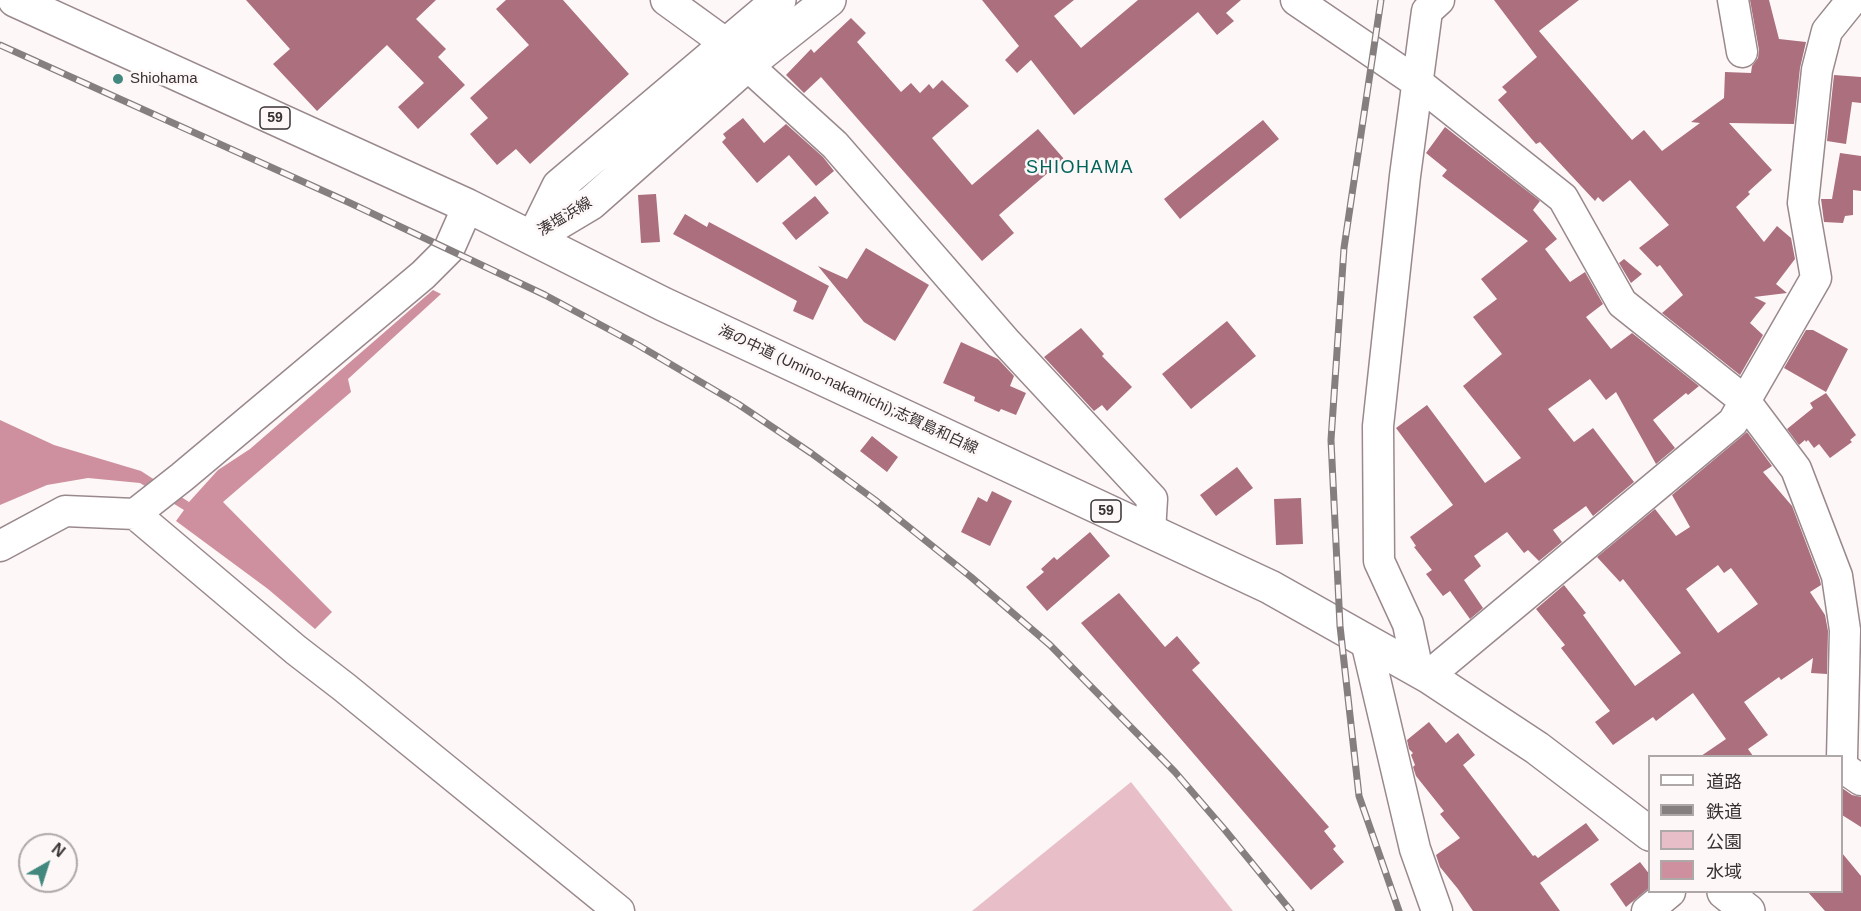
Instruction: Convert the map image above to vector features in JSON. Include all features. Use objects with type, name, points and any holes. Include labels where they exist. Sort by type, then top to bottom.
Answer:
[{"type":"main road","name":"海の中道 (Umino-nakamichi);志賀島和白線","points":[[15,0],[468,206],[534,237],[663,304],[1270,587],[1423,673],[1537,748],[1648,832]]},
{"type":"main road","name":"湊塩浜線","points":[[534,237],[591,203],[737,55],[779,0]]},
{"type":"main road","name":"湊塩浜線","points":[[737,55],[829,0]]},
{"type":"main road","points":[[1726,893],[1748,911]]},
{"type":"street","points":[[666,0],[737,55],[835,145],[1007,343],[1152,499],[1150,532]]},
{"type":"street","points":[[1296,0],[1418,83],[1563,198],[1622,303],[1745,401],[1796,469],[1837,576],[1845,630],[1842,755]]},
{"type":"street","points":[[1439,0],[1427,11],[1405,176],[1378,426],[1379,561],[1408,624],[1423,673],[1733,422],[1816,278],[1803,202],[1817,70],[1827,31],[1852,0]]},
{"type":"street","points":[[1733,0],[1742,52]]},
{"type":"street","points":[[135,514],[423,275],[449,249],[468,206]]},
{"type":"street","points":[[0,546],[65,511],[135,514],[296,650],[619,911]]},
{"type":"street","points":[[1366,641],[1415,849],[1437,911]]},
{"type":"street","points":[[1843,768],[1861,780]]},
{"type":"street","points":[[1647,911],[1668,893]]},
{"type":"green space","points":[[1131,782],[1233,911],[972,911]]},
{"type":"water","points":[[433,290],[441,294],[348,379],[351,392],[223,502],[332,612],[315,629],[268,589],[176,521],[184,510],[140,483],[88,478],[47,485],[0,505],[0,420],[54,445],[141,471],[189,502],[218,470],[250,449]]},
{"type":"building","points":[[246,0],[436,0],[416,19],[446,49],[438,57],[465,85],[418,129],[398,107],[424,83],[387,45],[317,111],[273,64],[290,49]]},
{"type":"building","points":[[506,0],[563,0],[629,74],[530,164],[516,149],[497,165],[470,134],[488,118],[470,98],[529,45],[496,9]]},
{"type":"building","points":[[982,0],[1074,0],[1054,16],[1081,48],[1138,0],[1241,0],[1226,13],[1234,21],[1217,35],[1198,12],[1074,115],[1031,60],[1017,73],[1005,60],[1019,46]]},
{"type":"building","points":[[1494,0],[1579,0],[1539,31],[1632,140],[1644,130],[1662,151],[1700,123],[1691,122],[1724,98],[1725,72],[1751,73],[1759,50],[1750,0],[1769,0],[1779,39],[1806,42],[1800,68],[1794,124],[1729,123],[1772,170],[1748,192],[1750,194],[1736,207],[1764,242],[1777,226],[1791,238],[1795,259],[1776,284],[1787,293],[1754,297],[1766,303],[1750,323],[1763,335],[1740,375],[1662,313],[1683,295],[1660,265],[1657,267],[1639,248],[1669,225],[1630,180],[1603,202],[1598,197],[1595,201],[1540,142],[1536,144],[1498,100],[1507,92],[1502,87],[1537,57]]},
{"type":"building","points":[[851,18],[866,33],[857,42],[901,92],[911,83],[920,93],[929,84],[933,89],[942,80],[969,106],[932,138],[972,185],[1038,129],[1064,159],[999,215],[1014,233],[982,261],[821,77],[804,93],[786,75],[811,49],[814,53]]},
{"type":"building","points":[[1834,75],[1861,77],[1861,103],[1852,102],[1846,144],[1827,141]]},
{"type":"building","points":[[743,118],[764,143],[786,124],[823,157],[834,171],[816,186],[789,155],[757,183],[722,142],[726,138],[723,134]]},
{"type":"building","points":[[1263,120],[1279,139],[1180,219],[1164,199]]},
{"type":"building","points":[[1445,127],[1540,201],[1533,210],[1557,239],[1545,249],[1570,282],[1585,272],[1603,304],[1586,317],[1611,349],[1632,333],[1699,386],[1688,395],[1686,393],[1653,420],[1675,448],[1656,464],[1616,392],[1606,400],[1590,379],[1548,409],[1574,442],[1593,428],[1634,482],[1593,516],[1586,506],[1553,530],[1562,542],[1539,561],[1528,550],[1524,553],[1507,532],[1474,556],[1481,566],[1464,580],[1483,608],[1470,619],[1450,591],[1443,596],[1426,574],[1432,570],[1414,547],[1416,546],[1410,537],[1453,505],[1396,428],[1427,405],[1485,483],[1521,458],[1463,386],[1502,354],[1473,317],[1497,299],[1481,279],[1528,241],[1442,176],[1447,170],[1426,153]]},
{"type":"building","points":[[1840,153],[1861,156],[1861,191],[1853,190],[1853,215],[1845,216],[1843,223],[1824,222],[1821,199],[1832,199]]},
{"type":"building","points":[[656,194],[660,242],[641,243],[638,195]]},
{"type":"building","points":[[815,196],[829,213],[796,240],[782,223]]},
{"type":"building","points":[[685,214],[707,227],[709,222],[829,286],[813,320],[793,311],[797,301],[673,234]]},
{"type":"building","points":[[866,248],[929,285],[895,341],[864,322],[818,266],[847,279]]},
{"type":"building","points":[[1624,259],[1642,274],[1631,283],[1619,263]]},
{"type":"building","points":[[1227,321],[1256,356],[1191,409],[1162,374]]},
{"type":"building","points":[[1081,328],[1104,354],[1102,356],[1132,387],[1107,411],[1102,405],[1094,411],[1044,357]]},
{"type":"building","points":[[1806,330],[1813,330],[1848,349],[1826,392],[1784,368]]},
{"type":"building","points":[[961,342],[998,359],[1014,376],[1010,386],[1026,393],[1016,415],[1001,409],[999,412],[974,401],[975,397],[943,383]]},
{"type":"building","points":[[1826,393],[1856,435],[1850,440],[1852,442],[1830,458],[1819,444],[1814,448],[1808,440],[1806,442],[1805,440],[1799,445],[1787,429],[1813,408],[1810,403]]},
{"type":"building","points":[[1747,432],[1772,466],[1763,472],[1792,506],[1820,580],[1821,585],[1810,592],[1825,615],[1828,631],[1827,674],[1811,673],[1813,658],[1781,680],[1779,677],[1744,702],[1768,735],[1748,749],[1752,755],[1702,755],[1726,739],[1693,693],[1656,721],[1653,717],[1613,745],[1595,722],[1610,711],[1561,648],[1565,645],[1536,609],[1564,585],[1586,613],[1583,615],[1635,686],[1681,653],[1623,579],[1620,582],[1597,557],[1655,509],[1676,536],[1690,527],[1672,495]],"holes":[[[1718,565],[1724,573],[1731,568],[1758,604],[1718,633],[1686,589]]]},
{"type":"building","points":[[872,436],[898,457],[887,472],[860,451]]},
{"type":"building","points":[[1237,467],[1253,488],[1216,516],[1200,495]]},
{"type":"building","points":[[992,491],[1012,501],[990,546],[961,532],[978,497],[987,502]]},
{"type":"building","points":[[1301,498],[1303,544],[1276,545],[1274,499]]},
{"type":"building","points":[[1090,532],[1110,556],[1047,611],[1026,587],[1044,572],[1041,569],[1054,557],[1057,560]]},
{"type":"building","points":[[1119,593],[1165,647],[1177,636],[1200,663],[1192,670],[1329,827],[1324,831],[1336,846],[1333,849],[1344,862],[1311,890],[1081,623]]},
{"type":"building","points":[[1429,722],[1446,743],[1458,733],[1475,755],[1463,765],[1533,856],[1538,858],[1586,823],[1599,840],[1540,883],[1560,911],[1473,911],[1440,867],[1436,855],[1460,838],[1440,814],[1444,811],[1416,776],[1411,755],[1413,753],[1409,749],[1407,740]]},
{"type":"building","points":[[1843,789],[1852,795],[1861,797],[1861,827],[1843,816]]},
{"type":"building","points":[[1843,854],[1861,876],[1861,911],[1825,911],[1809,893],[1843,893]]},
{"type":"building","points":[[1640,862],[1648,872],[1648,889],[1626,907],[1610,884]]},
{"type":"railway","points":[[1381,0],[1344,248],[1331,440],[1340,626],[1359,796],[1399,911]]},
{"type":"railway","points":[[0,45],[348,202],[545,295],[638,345],[738,404],[875,500],[971,577],[1050,645],[1175,772],[1291,911]]},
{"type":"place","name":"Shiohama","points":[[118,79]]},
{"type":"district","name":"SHIOHAMA","points":[[1080,168]]}]
